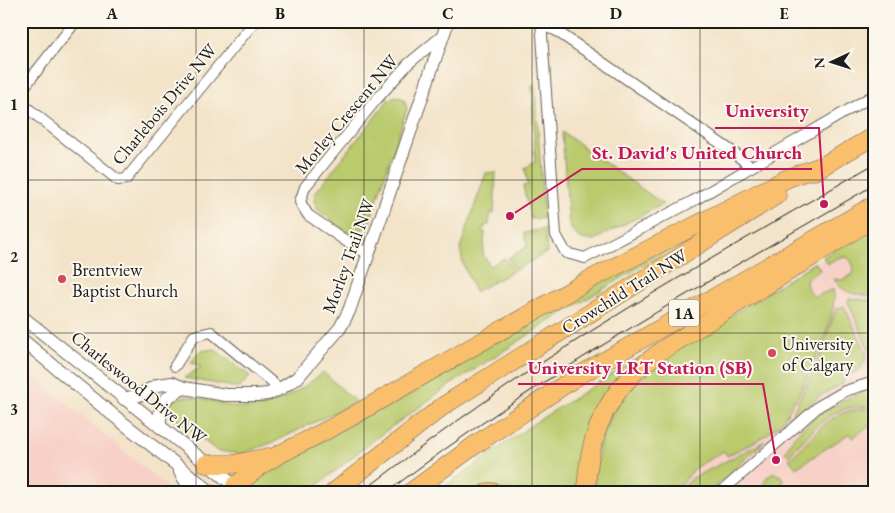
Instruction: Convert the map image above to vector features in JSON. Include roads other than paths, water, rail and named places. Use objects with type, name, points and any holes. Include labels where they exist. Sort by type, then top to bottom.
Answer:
[{"type":"highway","name":"Crowchild Trail NW","points":[[334,492],[443,406],[824,165],[874,136]]},
{"type":"highway","points":[[231,490],[263,464],[278,455],[335,426],[588,280],[788,178],[824,165]]},
{"type":"highway","name":"1A","points":[[411,492],[475,444],[573,378],[874,205]]},
{"type":"highway","points":[[586,492],[591,450],[600,419],[613,397],[635,372],[661,351],[874,218]]},
{"type":"highway","points":[[206,464],[234,464],[278,455]]},
{"type":"highway","points":[[488,492],[493,492]]},
{"type":"street","points":[[21,91],[76,21]]},
{"type":"street","name":"Charlebois Drive NW","points":[[21,102],[118,180],[126,179],[254,21]]},
{"type":"street","name":"Morley Trail NW","points":[[124,399],[139,395],[158,386],[172,383],[184,388],[226,395],[268,394],[297,378],[340,328],[349,311],[448,21]]},
{"type":"street","points":[[750,166],[733,152],[556,30],[542,24],[556,235],[566,253],[585,258],[693,201],[874,95]]},
{"type":"street","name":"Morley Crescent NW","points":[[368,254],[308,214],[300,202],[305,187],[408,64],[443,35]]},
{"type":"street","name":"Charleswood Drive NW","points":[[21,316],[206,464],[231,490]]},
{"type":"street","points":[[175,366],[194,336],[211,332],[280,389]]},
{"type":"street","name":"Charleswood Drive NW","points":[[21,339],[211,492]]},
{"type":"street","points":[[722,492],[819,406],[845,391],[874,382]]},
{"type":"street","points":[[160,427],[160,411],[163,401],[168,396],[184,388]]},
{"type":"street","points":[[175,464],[192,492]]},
{"type":"tram line","points":[[362,492],[454,423],[589,332],[874,164]]},
{"type":"tram line","points":[[387,492],[504,408],[565,369],[687,294],[874,185]]},
{"type":"place","name":"University","points":[[824,204]]},
{"type":"place","name":"St. David's United Church","points":[[510,216]]},
{"type":"place","name":"Brentview Baptist Church","points":[[62,279]]},
{"type":"place","name":"University of Calgary","points":[[772,353]]},
{"type":"place","name":"University LRT Station (SB)","points":[[776,460]]}]
